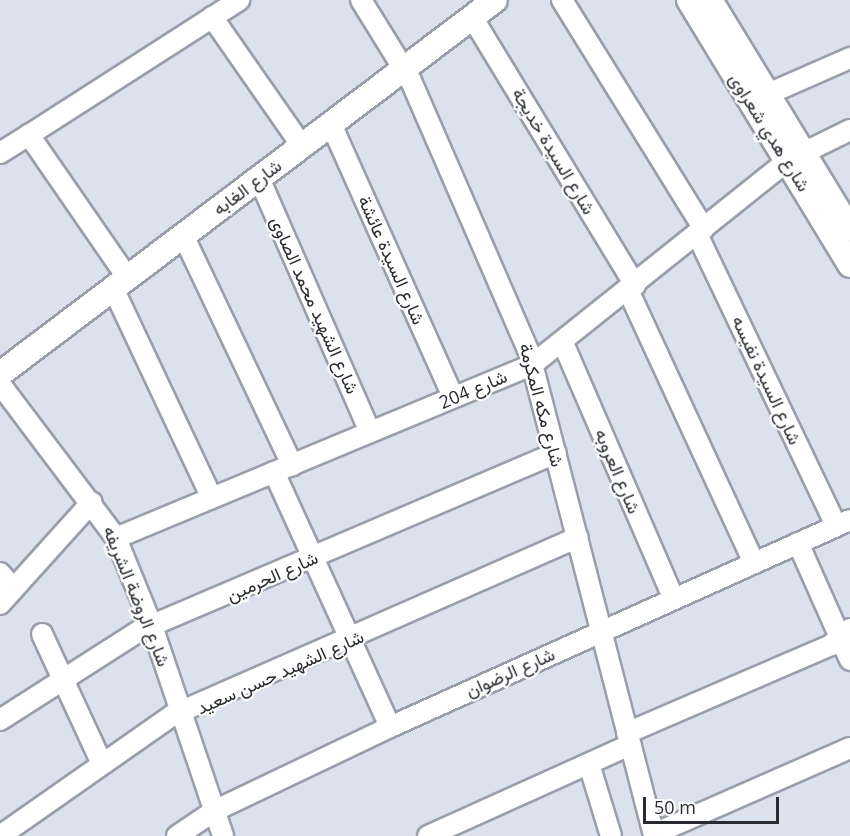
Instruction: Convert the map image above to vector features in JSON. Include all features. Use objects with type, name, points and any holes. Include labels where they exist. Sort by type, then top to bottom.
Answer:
[{"type":"street","points":[[0,153],[239,0]]},
{"type":"street","name":"شارع مكه المكرمة","points":[[361,0],[404,69],[533,364],[654,835]]},
{"type":"street","name":"شارع الغابه","points":[[0,374],[495,0]]},
{"type":"street","name":"شارع السيدة نفيسه","points":[[562,0],[701,232],[843,523]]},
{"type":"street","name":"شارع هدي شعراوى","points":[[689,0],[796,156],[850,229]]},
{"type":"street","name":"شارع هدي شعراوى","points":[[710,0],[768,94],[850,265]]},
{"type":"street","points":[[212,17],[302,146]]},
{"type":"street","name":"شارع السيدة خديجة","points":[[472,17],[631,287],[754,563]]},
{"type":"street","points":[[768,94],[850,58]]},
{"type":"street","name":"شارع السيدة عائشة","points":[[331,124],[453,397]]},
{"type":"street","name":"شارع 204","points":[[116,538],[533,364],[796,156],[850,130]]},
{"type":"street","points":[[29,135],[120,283],[212,498]]},
{"type":"street","name":"شارع الشهيد محمد الصاوى","points":[[259,178],[370,432]]},
{"type":"street","points":[[183,235],[283,468],[313,558],[390,727]]},
{"type":"street","name":"شارع العروبه","points":[[562,343],[674,599]]},
{"type":"street","name":"شارع الروضة الشريفه","points":[[0,384],[92,502],[116,538],[152,626],[222,836]]},
{"type":"street","name":"شارع الحرمين","points":[[0,720],[63,678],[152,626],[556,453]]},
{"type":"street","points":[[0,604],[92,502]]},
{"type":"street","name":"شارع الرضوان","points":[[177,836],[214,810],[390,727],[843,523]]},
{"type":"street","name":"شارع الشهيد حسن سعيد","points":[[0,836],[102,764],[181,713],[578,537]]},
{"type":"street","points":[[798,543],[845,633],[850,660]]},
{"type":"street","points":[[0,573],[14,589]]},
{"type":"street","points":[[428,836],[589,764],[629,739],[845,633]]},
{"type":"street","points":[[42,634],[102,764]]},
{"type":"street","points":[[654,835],[850,748]]},
{"type":"street","points":[[589,764],[611,836]]}]
